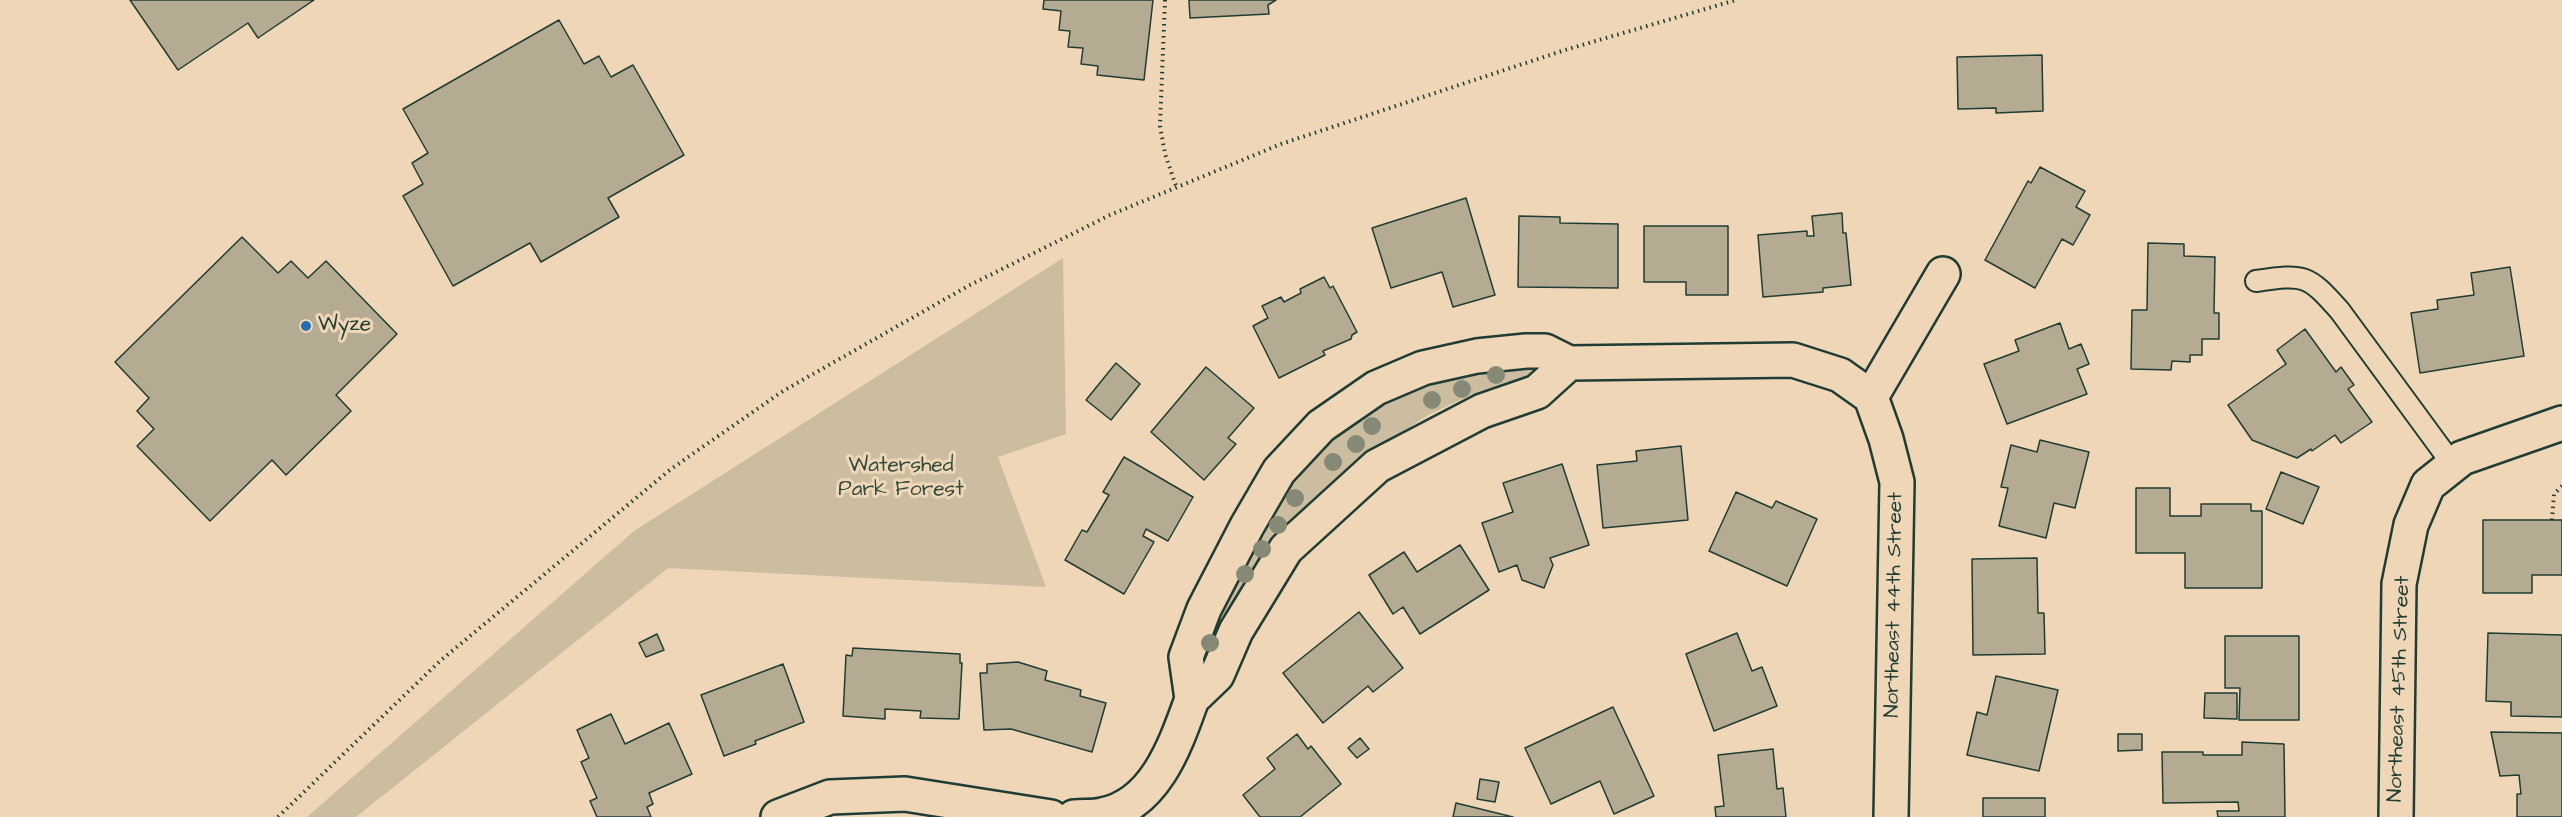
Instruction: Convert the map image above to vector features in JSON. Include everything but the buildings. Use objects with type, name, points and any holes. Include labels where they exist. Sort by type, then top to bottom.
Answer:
[{"type":"street","points":[[1192,699],[1185,657],[1204,609],[1246,526],[1279,471],[1321,426],[1376,388],[1424,368],[1477,356],[1545,351],[1569,363],[1793,360],[1840,375],[1871,397],[1943,274]]},
{"type":"street","points":[[1074,817],[1104,815],[1134,801],[1153,783],[1175,745],[1192,699],[1217,675],[1236,631],[1286,549],[1377,466],[1482,411],[1537,392],[1569,363]]},
{"type":"street","name":"Northeast 44th Street","points":[[1871,397],[1886,439],[1897,482],[1892,817]]},
{"type":"street","name":"Northeast 45th Street","points":[[2396,817],[2399,584],[2411,525],[2428,485],[2462,458],[2562,423]]},
{"type":"street","points":[[778,817],[830,797],[905,794],[1051,817]]},
{"type":"lane","points":[[2256,281],[2290,276],[2307,278],[2319,288],[2340,311],[2453,465]]},
{"type":"path","points":[[1165,0],[1160,126],[1165,154],[1176,186]]},
{"type":"path","points":[[278,817],[440,661],[670,469],[783,391],[968,286],[1110,215],[1281,144],[1565,50],[1736,0]]},
{"type":"path","points":[[2552,520],[2553,495],[2562,486]]},
{"type":"green space","name":"Watershed Park Forest","points":[[1063,258],[1066,434],[998,457],[1046,587],[668,568],[356,817],[307,817],[634,531]]},
{"type":"green space","points":[[1533,366],[1535,370],[1532,374],[1475,393],[1428,415],[1350,466],[1315,502],[1208,655],[1204,656],[1223,595],[1283,490],[1311,456],[1356,417],[1396,395],[1436,381],[1483,369]]},
{"type":"place","name":"Wyze","points":[[306,326]]}]
